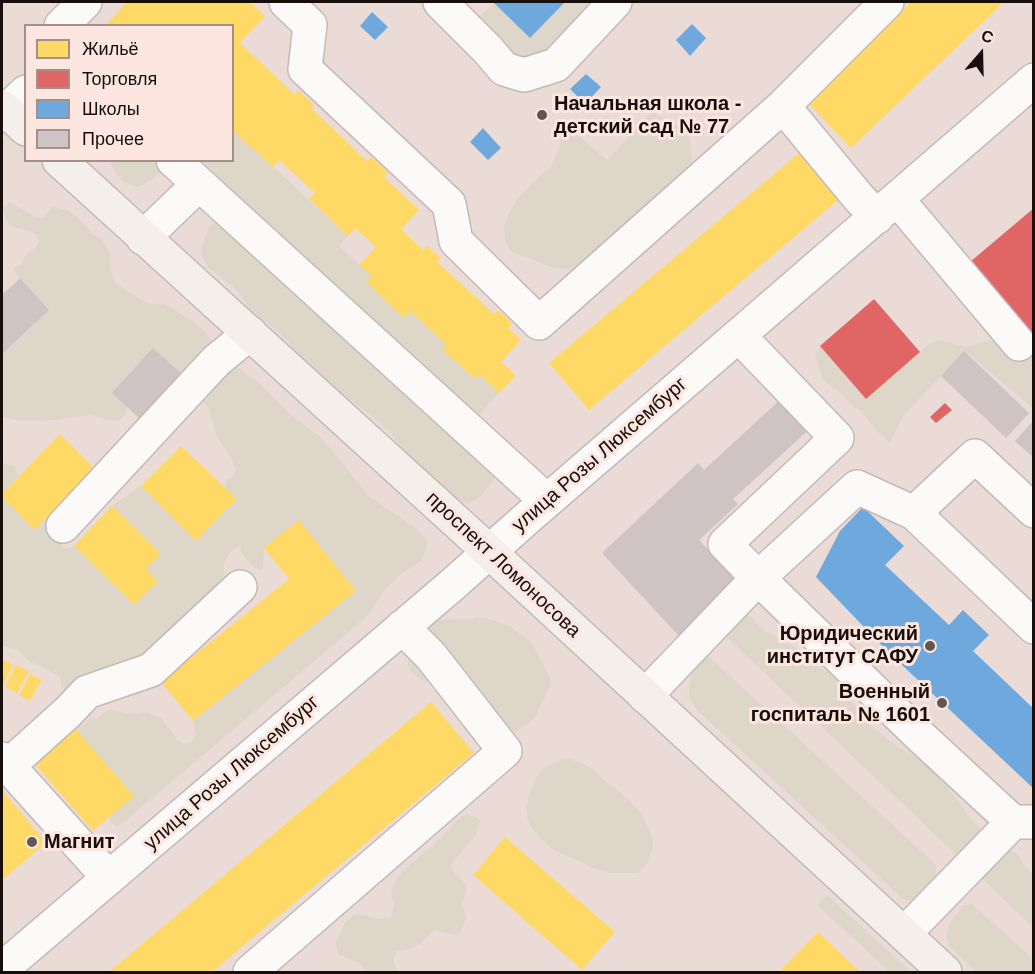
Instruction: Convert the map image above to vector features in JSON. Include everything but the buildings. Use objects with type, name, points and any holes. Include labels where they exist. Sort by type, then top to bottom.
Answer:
[{"type":"main road","name":"проспект Ломоносова","points":[[61,162],[945,972]]},
{"type":"street","points":[[63,24],[85,2]]},
{"type":"street","points":[[286,2],[310,25],[306,69],[449,204],[456,241],[539,323],[783,106],[887,2]]},
{"type":"street","points":[[440,2],[504,69],[524,75],[556,65],[615,2]]},
{"type":"street","name":"улица Розы Люксембург","points":[[2,969],[489,553],[1034,80]]},
{"type":"street","points":[[783,106],[859,198],[887,208],[1019,344]]},
{"type":"street","points":[[174,162],[547,501]]},
{"type":"street","points":[[143,238],[199,184]]},
{"type":"street","points":[[63,526],[216,362],[250,333]]},
{"type":"street","points":[[739,336],[837,438],[725,544],[911,728],[1023,822],[904,934]]},
{"type":"street","points":[[914,513],[975,456],[1034,512]]},
{"type":"street","points":[[645,696],[759,578],[857,487],[914,513],[1034,627]]},
{"type":"street","points":[[109,879],[5,762],[68,712],[87,692],[152,670],[240,587]]},
{"type":"street","points":[[250,972],[505,751],[431,656],[402,627]]},
{"type":"shaded area","points":[[565,2],[598,2],[541,58],[515,59],[477,19],[494,3],[530,37]]},
{"type":"shaded area","points":[[652,112],[684,129],[689,136],[693,172],[597,254],[571,268],[554,268],[510,251],[505,240],[506,219],[518,198],[551,167],[560,146],[560,120],[607,160]]},
{"type":"shaded area","points":[[234,131],[348,236],[339,246],[372,276],[405,317],[410,311],[447,345],[443,350],[474,379],[479,374],[499,393],[478,416],[202,162],[234,162]]},
{"type":"shaded area","points":[[110,162],[166,162],[162,172],[137,187],[124,182],[115,172]]},
{"type":"shaded area","points":[[10,202],[35,217],[42,218],[53,207],[67,210],[78,218],[93,235],[105,243],[110,255],[110,269],[115,283],[143,301],[150,304],[164,304],[194,322],[231,362],[261,385],[291,415],[319,436],[371,498],[414,527],[427,542],[421,561],[398,576],[383,592],[364,619],[118,827],[111,823],[109,817],[134,796],[74,727],[84,725],[89,719],[98,718],[111,710],[133,714],[147,712],[161,718],[177,739],[184,744],[191,743],[196,736],[193,721],[355,591],[264,548],[263,570],[255,568],[244,556],[239,546],[229,553],[224,564],[223,578],[226,590],[174,649],[69,696],[62,688],[60,677],[30,662],[19,651],[2,645],[2,497],[34,530],[96,470],[57,539],[64,549],[74,546],[134,605],[146,569],[161,554],[112,506],[141,486],[196,541],[236,500],[225,487],[227,480],[233,477],[236,469],[217,436],[208,407],[195,397],[127,401],[127,409],[121,420],[113,421],[90,415],[55,420],[24,421],[3,417],[2,354],[49,310],[13,268],[22,264],[24,257],[39,241],[36,234],[8,223],[4,207]]},
{"type":"shaded area","points":[[216,222],[223,222],[494,470],[495,478],[476,500],[468,503],[455,500],[411,459],[390,432],[302,361],[287,340],[249,308],[237,290],[209,268],[201,251],[210,226]]},
{"type":"shaded area","points":[[939,340],[967,347],[995,340],[1033,354],[1033,408],[965,351],[904,415],[890,443],[860,410],[823,380],[815,356],[820,346],[866,399],[928,345]]},
{"type":"shaded area","points":[[2,463],[15,466],[18,476],[2,494]]},
{"type":"shaded area","points":[[743,611],[765,631],[793,646],[840,682],[846,688],[856,709],[872,727],[898,747],[920,759],[983,831],[1016,853],[1024,866],[1033,874],[1033,927],[717,628]]},
{"type":"shaded area","points":[[477,617],[511,627],[532,643],[551,684],[531,721],[511,735],[482,742],[475,739],[465,729],[435,685],[422,680],[411,671],[408,665],[413,652],[429,637],[431,624],[438,620],[469,620]]},
{"type":"shaded area","points":[[707,655],[932,861],[936,866],[935,879],[922,894],[910,901],[902,898],[697,710],[692,703],[689,685],[693,669]]},
{"type":"shaded area","points":[[566,758],[589,767],[641,813],[652,836],[653,845],[649,861],[638,873],[609,873],[588,866],[555,851],[531,827],[526,806],[535,779],[545,767]]},
{"type":"shaded area","points":[[468,815],[480,821],[476,835],[451,864],[452,870],[466,884],[462,904],[466,918],[461,931],[456,935],[434,930],[420,944],[397,951],[394,964],[398,972],[366,972],[359,963],[338,954],[336,943],[345,923],[354,915],[359,914],[379,919],[391,917],[394,906],[391,890],[399,875],[462,816]]},
{"type":"shaded area","points":[[827,895],[911,972],[890,972],[817,905]]},
{"type":"shaded area","points":[[972,904],[1033,959],[1033,972],[977,972],[949,946],[947,938],[951,921],[964,905]]},
{"type":"place","name":"Начальная школа - детский сад № 77","points":[[542,115]]},
{"type":"place","name":"Юридический институт САФУ","points":[[930,646]]},
{"type":"place","name":"Военный госпиталь № 1601","points":[[942,703]]},
{"type":"place","name":"Магнит","points":[[32,842]]}]
